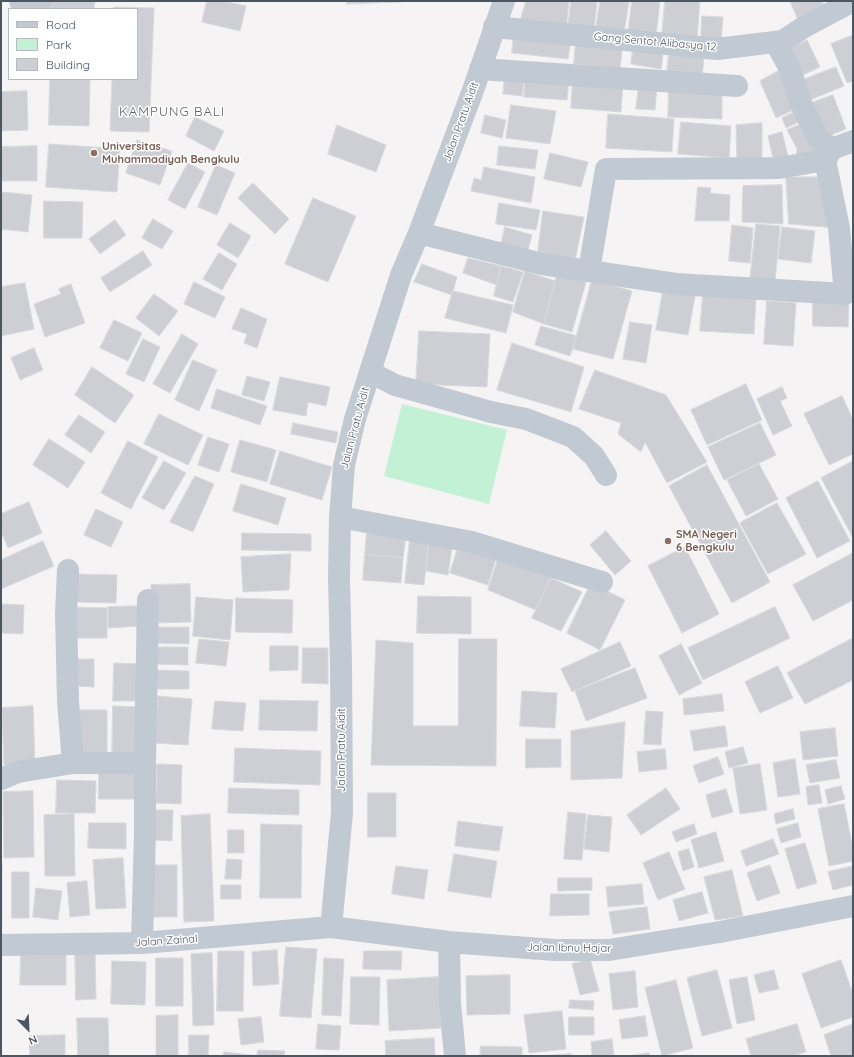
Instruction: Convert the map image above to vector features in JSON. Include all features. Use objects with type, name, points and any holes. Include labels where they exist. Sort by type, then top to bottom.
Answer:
[{"type":"street","name":"Jalan Pratu Aidit","points":[[330,926],[342,813],[339,587],[340,517],[344,465],[370,372],[401,275],[419,233],[504,1]]},
{"type":"street","name":"Gang Sentot Alibasya 12","points":[[494,27],[717,49],[783,41],[804,27],[853,1]]},
{"type":"street","points":[[419,233],[542,264],[588,271],[676,284],[849,298],[829,155],[818,138],[802,106],[790,69],[779,49],[783,41]]},
{"type":"street","points":[[480,69],[737,86]]},
{"type":"street","points":[[588,271],[606,169],[779,168],[829,155],[853,141]]},
{"type":"street","points":[[370,372],[395,385],[491,412],[526,419],[573,437],[594,456],[606,475]]},
{"type":"street","points":[[340,517],[472,542],[602,582]]},
{"type":"street","points":[[68,570],[66,613],[68,701],[73,763]]},
{"type":"street","points":[[142,943],[146,832],[145,763],[148,600]]},
{"type":"street","points":[[1,779],[18,772],[73,763],[145,763]]},
{"type":"street","name":"Jalan Ibnu Hajar","points":[[330,926],[449,942],[555,950],[609,950],[720,932],[853,906]]},
{"type":"street","name":"Jalan Zainal","points":[[1,945],[142,943],[330,926]]},
{"type":"street","points":[[449,942],[450,1003],[455,1056]]},
{"type":"green space","points":[[402,404],[507,430],[489,504],[384,476]]},
{"type":"building","points":[[52,1],[95,1],[94,8],[51,8]]},
{"type":"building","points":[[207,1],[223,1],[246,6],[240,31],[202,22]]},
{"type":"building","points":[[347,1],[401,1],[401,2],[347,4]]},
{"type":"building","points":[[526,1],[569,1],[566,31],[519,26]]},
{"type":"building","points":[[571,1],[597,1],[594,31],[568,28]]},
{"type":"building","points":[[600,1],[629,1],[624,33],[596,29]]},
{"type":"building","points":[[632,1],[660,1],[656,36],[628,33]]},
{"type":"building","points":[[665,1],[700,1],[697,39],[662,35]]},
{"type":"building","points":[[790,1],[822,1],[825,8],[798,19]]},
{"type":"building","points":[[114,7],[154,8],[149,132],[110,131],[112,80],[138,80],[138,8]]},
{"type":"building","points":[[702,16],[723,17],[721,42],[701,41]]},
{"type":"building","points":[[514,31],[571,38],[568,59],[512,53]]},
{"type":"building","points":[[853,35],[853,81],[847,83],[831,44]]},
{"type":"building","points":[[576,39],[623,43],[620,68],[574,64]]},
{"type":"building","points":[[807,40],[820,67],[799,77],[786,51]]},
{"type":"building","points":[[634,42],[664,46],[661,69],[631,64]]},
{"type":"building","points":[[670,45],[705,49],[702,76],[667,71]]},
{"type":"building","points":[[836,67],[844,86],[805,102],[797,82]]},
{"type":"building","points":[[784,68],[800,107],[776,118],[760,81]]},
{"type":"building","points":[[525,75],[569,78],[567,100],[524,97]]},
{"type":"building","points":[[505,76],[524,78],[522,96],[503,94]]},
{"type":"building","points":[[573,79],[623,83],[621,112],[571,108]]},
{"type":"building","points":[[50,80],[90,80],[89,126],[49,125]]},
{"type":"building","points":[[639,84],[657,86],[655,110],[636,109]]},
{"type":"building","points":[[669,89],[722,90],[722,119],[668,117]]},
{"type":"building","points":[[27,91],[28,130],[1,131],[1,92]]},
{"type":"building","points":[[833,95],[846,129],[821,139],[808,104]]},
{"type":"building","points":[[511,105],[556,111],[550,144],[506,138]]},
{"type":"building","points":[[801,109],[805,119],[786,128],[782,118]]},
{"type":"building","points":[[608,114],[674,119],[672,152],[606,148]]},
{"type":"building","points":[[485,115],[506,120],[502,138],[481,133]]},
{"type":"building","points":[[195,117],[224,131],[214,151],[186,136]]},
{"type":"building","points":[[681,122],[731,126],[729,158],[678,154]]},
{"type":"building","points":[[806,122],[817,141],[816,154],[796,163],[797,149],[787,130]]},
{"type":"building","points":[[762,123],[762,164],[737,162],[736,125]]},
{"type":"building","points":[[337,125],[386,145],[376,172],[328,154]]},
{"type":"building","points":[[782,132],[789,160],[774,163],[768,136]]},
{"type":"building","points":[[137,140],[172,151],[160,185],[126,173]]},
{"type":"building","points":[[49,144],[120,149],[117,192],[46,187]]},
{"type":"building","points":[[37,146],[37,181],[1,181],[1,147]]},
{"type":"building","points":[[499,146],[538,150],[535,169],[497,165]]},
{"type":"building","points":[[550,153],[588,162],[581,187],[544,179]]},
{"type":"building","points":[[188,163],[205,172],[185,209],[168,200]]},
{"type":"building","points":[[216,165],[235,173],[217,215],[198,207]]},
{"type":"building","points":[[484,167],[535,177],[531,203],[471,191],[474,178],[481,180]]},
{"type":"building","points":[[786,177],[828,177],[836,228],[789,224]]},
{"type":"building","points":[[253,183],[289,219],[275,234],[238,198]]},
{"type":"building","points":[[782,185],[783,224],[742,222],[743,186]]},
{"type":"building","points":[[698,187],[711,188],[710,193],[730,195],[729,221],[695,221]]},
{"type":"building","points":[[1,192],[32,195],[28,232],[1,229]]},
{"type":"building","points":[[313,198],[356,216],[328,282],[285,264]]},
{"type":"building","points":[[44,201],[83,202],[82,238],[44,238]]},
{"type":"building","points":[[499,203],[540,210],[536,230],[496,224]]},
{"type":"building","points":[[543,211],[584,217],[575,260],[538,252]]},
{"type":"building","points":[[153,219],[173,231],[162,249],[142,238]]},
{"type":"building","points":[[115,220],[126,235],[100,254],[89,239]]},
{"type":"building","points":[[230,223],[251,236],[238,258],[217,245]]},
{"type":"building","points":[[756,224],[780,226],[775,282],[750,280]]},
{"type":"building","points":[[732,225],[753,228],[750,263],[729,261]]},
{"type":"building","points":[[505,227],[532,235],[526,257],[500,249]]},
{"type":"building","points":[[782,227],[815,231],[811,263],[778,259]]},
{"type":"building","points":[[143,251],[152,265],[110,292],[101,278]]},
{"type":"building","points":[[219,253],[237,264],[222,290],[203,279]]},
{"type":"building","points":[[468,258],[501,266],[497,285],[463,273]]},
{"type":"building","points":[[422,264],[457,277],[452,295],[414,282]]},
{"type":"building","points":[[501,266],[523,272],[513,302],[494,296]]},
{"type":"building","points":[[525,271],[555,281],[544,324],[513,312]]},
{"type":"building","points":[[557,274],[586,282],[572,332],[544,324]]},
{"type":"building","points":[[592,280],[632,291],[613,359],[573,349]]},
{"type":"building","points":[[194,282],[225,297],[215,318],[184,304]]},
{"type":"building","points":[[25,283],[34,329],[1,336],[1,287]]},
{"type":"building","points":[[71,284],[85,323],[45,337],[34,304],[61,294],[59,289]]},
{"type":"building","points":[[453,291],[513,305],[506,333],[445,318]]},
{"type":"building","points":[[663,291],[695,296],[688,335],[656,330]]},
{"type":"building","points":[[154,294],[178,311],[159,336],[136,318]]},
{"type":"building","points":[[703,294],[756,298],[754,334],[700,331]]},
{"type":"building","points":[[813,300],[849,301],[848,327],[813,326]]},
{"type":"building","points":[[767,301],[796,303],[793,346],[764,344]]},
{"type":"building","points":[[241,308],[267,319],[257,348],[244,343],[247,334],[232,329]]},
{"type":"building","points":[[114,320],[142,333],[128,361],[100,348]]},
{"type":"building","points":[[630,322],[652,325],[646,363],[623,359]]},
{"type":"building","points":[[541,326],[577,336],[570,356],[535,345]]},
{"type":"building","points":[[419,331],[490,334],[487,387],[416,384]]},
{"type":"building","points":[[182,334],[198,344],[170,393],[153,384]]},
{"type":"building","points":[[143,339],[160,347],[144,382],[126,374]]},
{"type":"building","points":[[512,343],[584,367],[571,412],[497,390]]},
{"type":"building","points":[[34,348],[43,370],[20,380],[11,358]]},
{"type":"building","points":[[193,360],[217,370],[199,411],[175,400]]},
{"type":"building","points":[[92,367],[134,395],[115,423],[75,395]]},
{"type":"building","points":[[595,370],[666,395],[707,462],[667,483],[645,442],[641,452],[618,434],[621,423],[579,409]]},
{"type":"building","points":[[247,376],[270,382],[264,401],[242,395]]},
{"type":"building","points":[[280,377],[330,387],[326,406],[308,402],[306,416],[273,410]]},
{"type":"building","points":[[746,384],[762,420],[707,445],[691,410]]},
{"type":"building","points":[[782,387],[787,398],[780,401],[792,426],[773,435],[757,399]]},
{"type":"building","points":[[217,389],[267,406],[260,425],[211,408]]},
{"type":"building","points":[[842,396],[853,420],[853,454],[829,465],[804,414]]},
{"type":"building","points":[[159,414],[203,435],[188,465],[144,444]]},
{"type":"building","points":[[79,415],[105,432],[91,453],[65,435]]},
{"type":"building","points":[[293,423],[338,432],[336,443],[291,434]]},
{"type":"building","points":[[760,423],[776,455],[724,480],[708,447]]},
{"type":"building","points":[[208,437],[229,444],[219,472],[198,465]]},
{"type":"building","points":[[49,439],[85,462],[68,488],[33,465]]},
{"type":"building","points":[[240,440],[276,450],[267,482],[231,472]]},
{"type":"building","points":[[128,441],[158,457],[131,509],[101,493]]},
{"type":"building","points":[[280,451],[332,467],[322,500],[270,484]]},
{"type":"building","points":[[164,461],[186,473],[164,510],[142,498]]},
{"type":"building","points":[[853,461],[853,538],[821,478]]},
{"type":"building","points":[[759,464],[778,499],[746,516],[727,480]]},
{"type":"building","points":[[707,465],[770,582],[732,603],[669,486]]},
{"type":"building","points":[[195,476],[214,484],[193,532],[170,522]]},
{"type":"building","points":[[818,481],[850,541],[817,558],[786,498]]},
{"type":"building","points":[[241,484],[286,498],[278,525],[233,511]]},
{"type":"building","points":[[29,502],[42,533],[8,548],[1,531],[1,514]]},
{"type":"building","points":[[777,503],[806,554],[768,574],[740,523]]},
{"type":"building","points":[[96,509],[123,522],[111,547],[84,535]]},
{"type":"building","points":[[367,530],[406,535],[403,558],[365,554]]},
{"type":"building","points":[[606,531],[631,561],[615,575],[590,545]]},
{"type":"building","points":[[242,533],[311,534],[311,551],[242,550]]},
{"type":"building","points":[[410,538],[429,542],[424,585],[405,583]]},
{"type":"building","points":[[43,541],[54,566],[1,589],[1,560]]},
{"type":"building","points":[[429,542],[452,547],[448,575],[426,571]]},
{"type":"building","points":[[459,544],[497,555],[488,585],[450,573]]},
{"type":"building","points":[[685,547],[719,614],[682,633],[648,566]]},
{"type":"building","points":[[853,553],[853,600],[813,621],[793,585]]},
{"type":"building","points":[[291,554],[289,590],[243,592],[241,557]]},
{"type":"building","points":[[365,554],[403,558],[401,583],[363,580]]},
{"type":"building","points":[[499,556],[551,578],[536,610],[488,590]]},
{"type":"building","points":[[75,574],[117,575],[116,603],[75,602]]},
{"type":"building","points":[[551,578],[582,592],[561,631],[532,618]]},
{"type":"building","points":[[591,583],[625,600],[600,650],[567,633]]},
{"type":"building","points":[[190,584],[191,622],[152,623],[151,585]]},
{"type":"building","points":[[418,596],[471,597],[471,634],[417,633]]},
{"type":"building","points":[[196,597],[233,600],[230,640],[193,636]]},
{"type":"building","points":[[236,598],[293,600],[292,633],[236,632]]},
{"type":"building","points":[[1,604],[24,605],[23,634],[1,633]]},
{"type":"building","points":[[141,606],[141,626],[108,628],[108,607]]},
{"type":"building","points":[[70,607],[107,608],[107,638],[69,638]]},
{"type":"building","points":[[775,607],[790,638],[703,680],[688,648]]},
{"type":"building","points":[[153,627],[189,627],[189,644],[153,643]]},
{"type":"building","points":[[853,638],[853,680],[805,704],[787,673]]},
{"type":"building","points":[[199,639],[229,642],[226,666],[196,663]]},
{"type":"building","points":[[459,639],[497,639],[496,766],[371,765],[376,640],[413,643],[413,726],[458,726]]},
{"type":"building","points":[[620,642],[631,666],[572,692],[561,669]]},
{"type":"building","points":[[681,644],[702,683],[679,695],[659,656]]},
{"type":"building","points":[[270,646],[298,646],[298,670],[270,671]]},
{"type":"building","points":[[154,647],[188,647],[188,665],[154,664]]},
{"type":"building","points":[[303,648],[328,648],[328,684],[302,683]]},
{"type":"building","points":[[72,659],[94,659],[94,687],[71,686]]},
{"type":"building","points":[[114,663],[142,664],[141,701],[113,701]]},
{"type":"building","points":[[778,666],[793,698],[760,713],[745,682]]},
{"type":"building","points":[[635,668],[647,698],[586,721],[575,691]]},
{"type":"building","points":[[154,670],[189,671],[189,689],[154,689]]},
{"type":"building","points":[[522,691],[557,693],[555,728],[520,726]]},
{"type":"building","points":[[722,694],[724,711],[684,715],[683,699]]},
{"type":"building","points":[[158,696],[192,699],[188,745],[155,743]]},
{"type":"building","points":[[260,700],[318,701],[317,731],[259,730]]},
{"type":"building","points":[[215,701],[246,703],[243,731],[212,729]]},
{"type":"building","points":[[33,706],[35,763],[4,765],[2,708]]},
{"type":"building","points":[[113,706],[142,707],[141,759],[112,759]]},
{"type":"building","points":[[74,710],[107,710],[107,756],[75,756]]},
{"type":"building","points":[[646,711],[663,712],[661,745],[644,744]]},
{"type":"building","points":[[625,722],[622,778],[571,780],[571,731]]},
{"type":"building","points":[[725,726],[728,746],[694,751],[690,731]]},
{"type":"building","points":[[835,728],[838,756],[803,760],[800,732]]},
{"type":"building","points":[[526,739],[561,739],[561,767],[526,768]]},
{"type":"building","points":[[743,747],[748,763],[729,768],[725,752]]},
{"type":"building","points":[[235,748],[321,751],[320,785],[234,782]]},
{"type":"building","points":[[665,749],[667,769],[639,772],[637,752]]},
{"type":"building","points":[[718,757],[724,774],[699,783],[693,766]]},
{"type":"building","points":[[795,759],[800,794],[778,797],[773,763]]},
{"type":"building","points":[[836,760],[840,778],[810,783],[806,765]]},
{"type":"building","points":[[157,764],[182,765],[181,804],[156,803]]},
{"type":"building","points":[[760,764],[767,810],[740,814],[733,768]]},
{"type":"building","points":[[99,770],[143,770],[142,799],[99,799]]},
{"type":"building","points":[[57,780],[96,781],[95,813],[56,813]]},
{"type":"building","points":[[819,785],[822,803],[808,805],[806,787]]},
{"type":"building","points":[[841,786],[845,799],[828,804],[825,790]]},
{"type":"building","points":[[229,788],[299,790],[299,815],[228,813]]},
{"type":"building","points":[[666,788],[680,809],[641,835],[627,815]]},
{"type":"building","points":[[726,789],[733,812],[712,818],[706,795]]},
{"type":"building","points":[[33,791],[34,857],[4,858],[3,792]]},
{"type":"building","points":[[368,793],[396,793],[396,837],[368,837]]},
{"type":"building","points":[[844,804],[853,849],[853,861],[829,866],[818,809]]},
{"type":"building","points":[[793,809],[795,819],[776,824],[774,814]]},
{"type":"building","points":[[154,810],[173,810],[172,841],[153,840]]},
{"type":"building","points":[[568,812],[586,814],[582,860],[564,859]]},
{"type":"building","points":[[74,814],[75,876],[45,876],[44,815]]},
{"type":"building","points":[[210,814],[214,921],[184,922],[181,816]]},
{"type":"building","points":[[588,815],[612,817],[609,852],[584,849]]},
{"type":"building","points":[[458,821],[503,827],[499,851],[455,846]]},
{"type":"building","points":[[89,823],[126,823],[126,849],[88,848]]},
{"type":"building","points":[[798,823],[801,837],[781,843],[777,829]]},
{"type":"building","points":[[261,824],[302,825],[301,898],[260,898]]},
{"type":"building","points":[[694,824],[697,834],[676,842],[672,832]]},
{"type":"building","points":[[228,830],[244,830],[244,853],[228,853]]},
{"type":"building","points":[[716,832],[724,861],[699,868],[691,840]]},
{"type":"building","points":[[773,839],[779,854],[746,866],[741,851]]},
{"type":"building","points":[[805,843],[817,883],[797,889],[785,849]]},
{"type":"building","points":[[689,849],[694,867],[683,871],[678,852]]},
{"type":"building","points":[[669,852],[685,889],[658,900],[643,863]]},
{"type":"building","points":[[454,854],[497,861],[491,898],[448,891]]},
{"type":"building","points":[[123,858],[126,908],[96,909],[93,860]]},
{"type":"building","points":[[227,859],[242,860],[241,879],[225,879]]},
{"type":"building","points":[[2,865],[2,928],[1,928]]},
{"type":"building","points":[[151,865],[177,865],[177,917],[151,917]]},
{"type":"building","points":[[770,865],[780,893],[757,901],[747,873]]},
{"type":"building","points":[[396,866],[428,870],[424,899],[392,894]]},
{"type":"building","points":[[853,866],[853,885],[833,890],[828,872]]},
{"type":"building","points":[[732,870],[743,916],[715,920],[704,877]]},
{"type":"building","points":[[12,872],[29,872],[29,918],[12,918]]},
{"type":"building","points":[[558,878],[592,878],[592,890],[558,891]]},
{"type":"building","points":[[87,881],[90,915],[70,917],[67,883]]},
{"type":"building","points":[[642,884],[644,904],[608,907],[606,887]]},
{"type":"building","points":[[221,885],[241,885],[241,899],[221,899]]},
{"type":"building","points":[[36,888],[62,891],[58,920],[33,917]]},
{"type":"building","points":[[702,892],[708,913],[679,921],[673,900]]},
{"type":"building","points":[[551,894],[589,894],[589,915],[550,916]]},
{"type":"building","points":[[647,907],[650,929],[613,934],[609,912]]},
{"type":"building","points":[[286,947],[317,949],[311,1018],[280,1016]]},
{"type":"building","points":[[277,950],[279,984],[253,986],[252,952]]},
{"type":"building","points":[[21,951],[66,951],[66,985],[20,985]]},
{"type":"building","points":[[75,951],[95,951],[96,999],[76,1000]]},
{"type":"building","points":[[218,951],[244,951],[243,1011],[217,1011]]},
{"type":"building","points":[[364,951],[402,951],[401,970],[363,969]]},
{"type":"building","points":[[212,953],[214,1025],[193,1026],[191,954]]},
{"type":"building","points":[[156,958],[183,958],[183,1006],[156,1006]]},
{"type":"building","points":[[324,958],[344,959],[341,1016],[322,1015]]},
{"type":"building","points":[[590,959],[599,991],[580,995],[572,964]]},
{"type":"building","points":[[841,960],[853,994],[853,1017],[821,1028],[802,974]]},
{"type":"building","points":[[112,961],[146,962],[145,1005],[111,1004]]},
{"type":"building","points":[[717,970],[732,1028],[702,1036],[687,978]]},
{"type":"building","points":[[774,970],[779,989],[759,993],[754,975]]},
{"type":"building","points":[[635,971],[638,1007],[613,1010],[609,974]]},
{"type":"building","points":[[510,975],[510,1014],[467,1015],[466,976]]},
{"type":"building","points":[[351,977],[380,977],[379,1025],[350,1024]]},
{"type":"building","points":[[439,977],[441,1028],[389,1031],[387,980]]},
{"type":"building","points":[[747,977],[755,1020],[737,1024],[729,980]]},
{"type":"building","points":[[676,980],[693,1048],[662,1056],[645,988]]},
{"type":"building","points":[[570,1000],[594,1001],[593,1010],[569,1008]]},
{"type":"building","points":[[562,1011],[566,1049],[529,1053],[524,1015]]},
{"type":"building","points":[[178,1015],[178,1056],[156,1056],[156,1016]]},
{"type":"building","points":[[645,1016],[648,1036],[622,1039],[619,1020]]},
{"type":"building","points":[[261,1017],[264,1042],[241,1045],[238,1019]]},
{"type":"building","points":[[569,1017],[594,1017],[594,1035],[569,1035]]},
{"type":"building","points":[[77,1018],[108,1018],[109,1056],[78,1056]]},
{"type":"building","points":[[318,1024],[341,1026],[339,1050],[316,1049]]},
{"type":"building","points":[[797,1024],[806,1052],[792,1056],[751,1056],[746,1039]]},
{"type":"building","points":[[853,1024],[853,1056],[831,1056],[824,1035]]},
{"type":"building","points":[[65,1035],[65,1056],[30,1056],[29,1036]]},
{"type":"building","points":[[189,1035],[209,1035],[208,1056],[189,1056]]},
{"type":"building","points":[[434,1038],[435,1056],[386,1056],[385,1041]]},
{"type":"building","points":[[612,1039],[614,1056],[592,1056],[591,1042]]},
{"type":"building","points":[[481,1046],[522,1047],[522,1056],[480,1056]]},
{"type":"building","points":[[258,1050],[285,1051],[284,1056],[257,1056]]},
{"type":"building","points":[[224,1052],[252,1055],[252,1056],[224,1056]]},
{"type":"building","points":[[649,1053],[650,1056],[629,1056]]},
{"type":"building","points":[[571,1054],[571,1056],[539,1056]]},
{"type":"place","name":"Universitas Muhammadiyah Bengkulu","points":[[94,153]]},
{"type":"place","name":"SMA Negeri 6 Bengkulu","points":[[668,541]]},
{"type":"district","name":"KAMPUNG BALI","points":[[172,112]]}]
